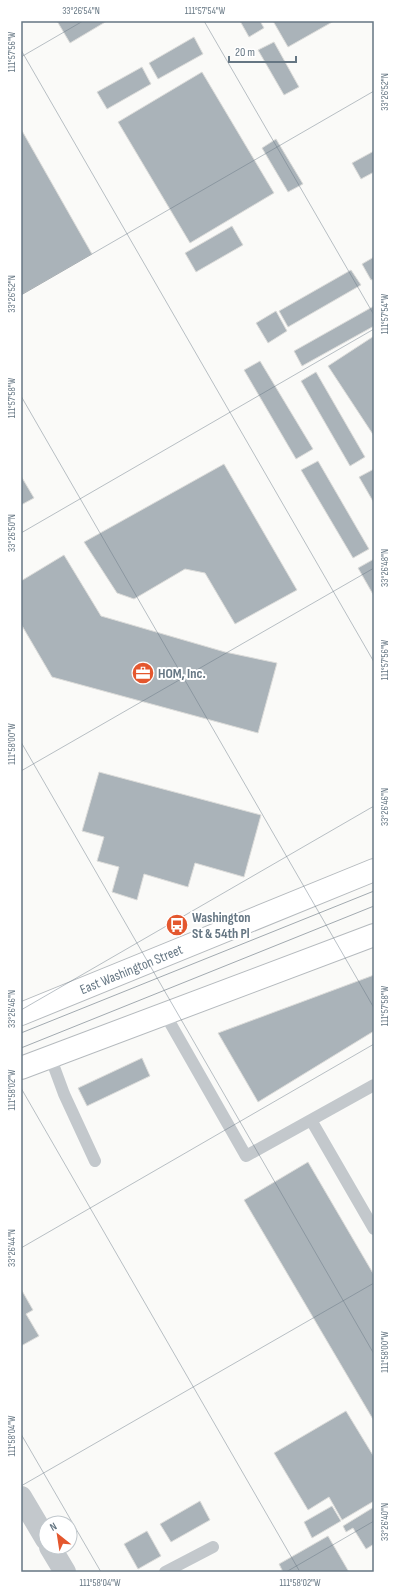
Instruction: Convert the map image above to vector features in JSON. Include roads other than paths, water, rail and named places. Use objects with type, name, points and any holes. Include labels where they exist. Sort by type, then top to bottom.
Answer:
[{"type":"main road","name":"East Washington Street","points":[[21,1014],[374,870]]},
{"type":"main road","points":[[21,1068],[374,936]]},
{"type":"street","points":[[21,1497],[38,1526]]},
{"type":"street","points":[[55,1555],[65,1572]]},
{"type":"lane","points":[[165,1014],[246,1156],[374,1085]]},
{"type":"lane","points":[[50,1056],[64,1094],[95,1161]]},
{"type":"lane","points":[[311,1120],[374,1229]]},
{"type":"lane","points":[[165,1572],[213,1547]]},
{"type":"tram line","points":[[21,1033],[374,891]]},
{"type":"tram line","points":[[21,1048],[374,906]]},
{"type":"place","name":"HOM, Inc.","points":[[143,673]]},
{"type":"place","name":"Washington St & 54th Pl","points":[[177,925]]}]
